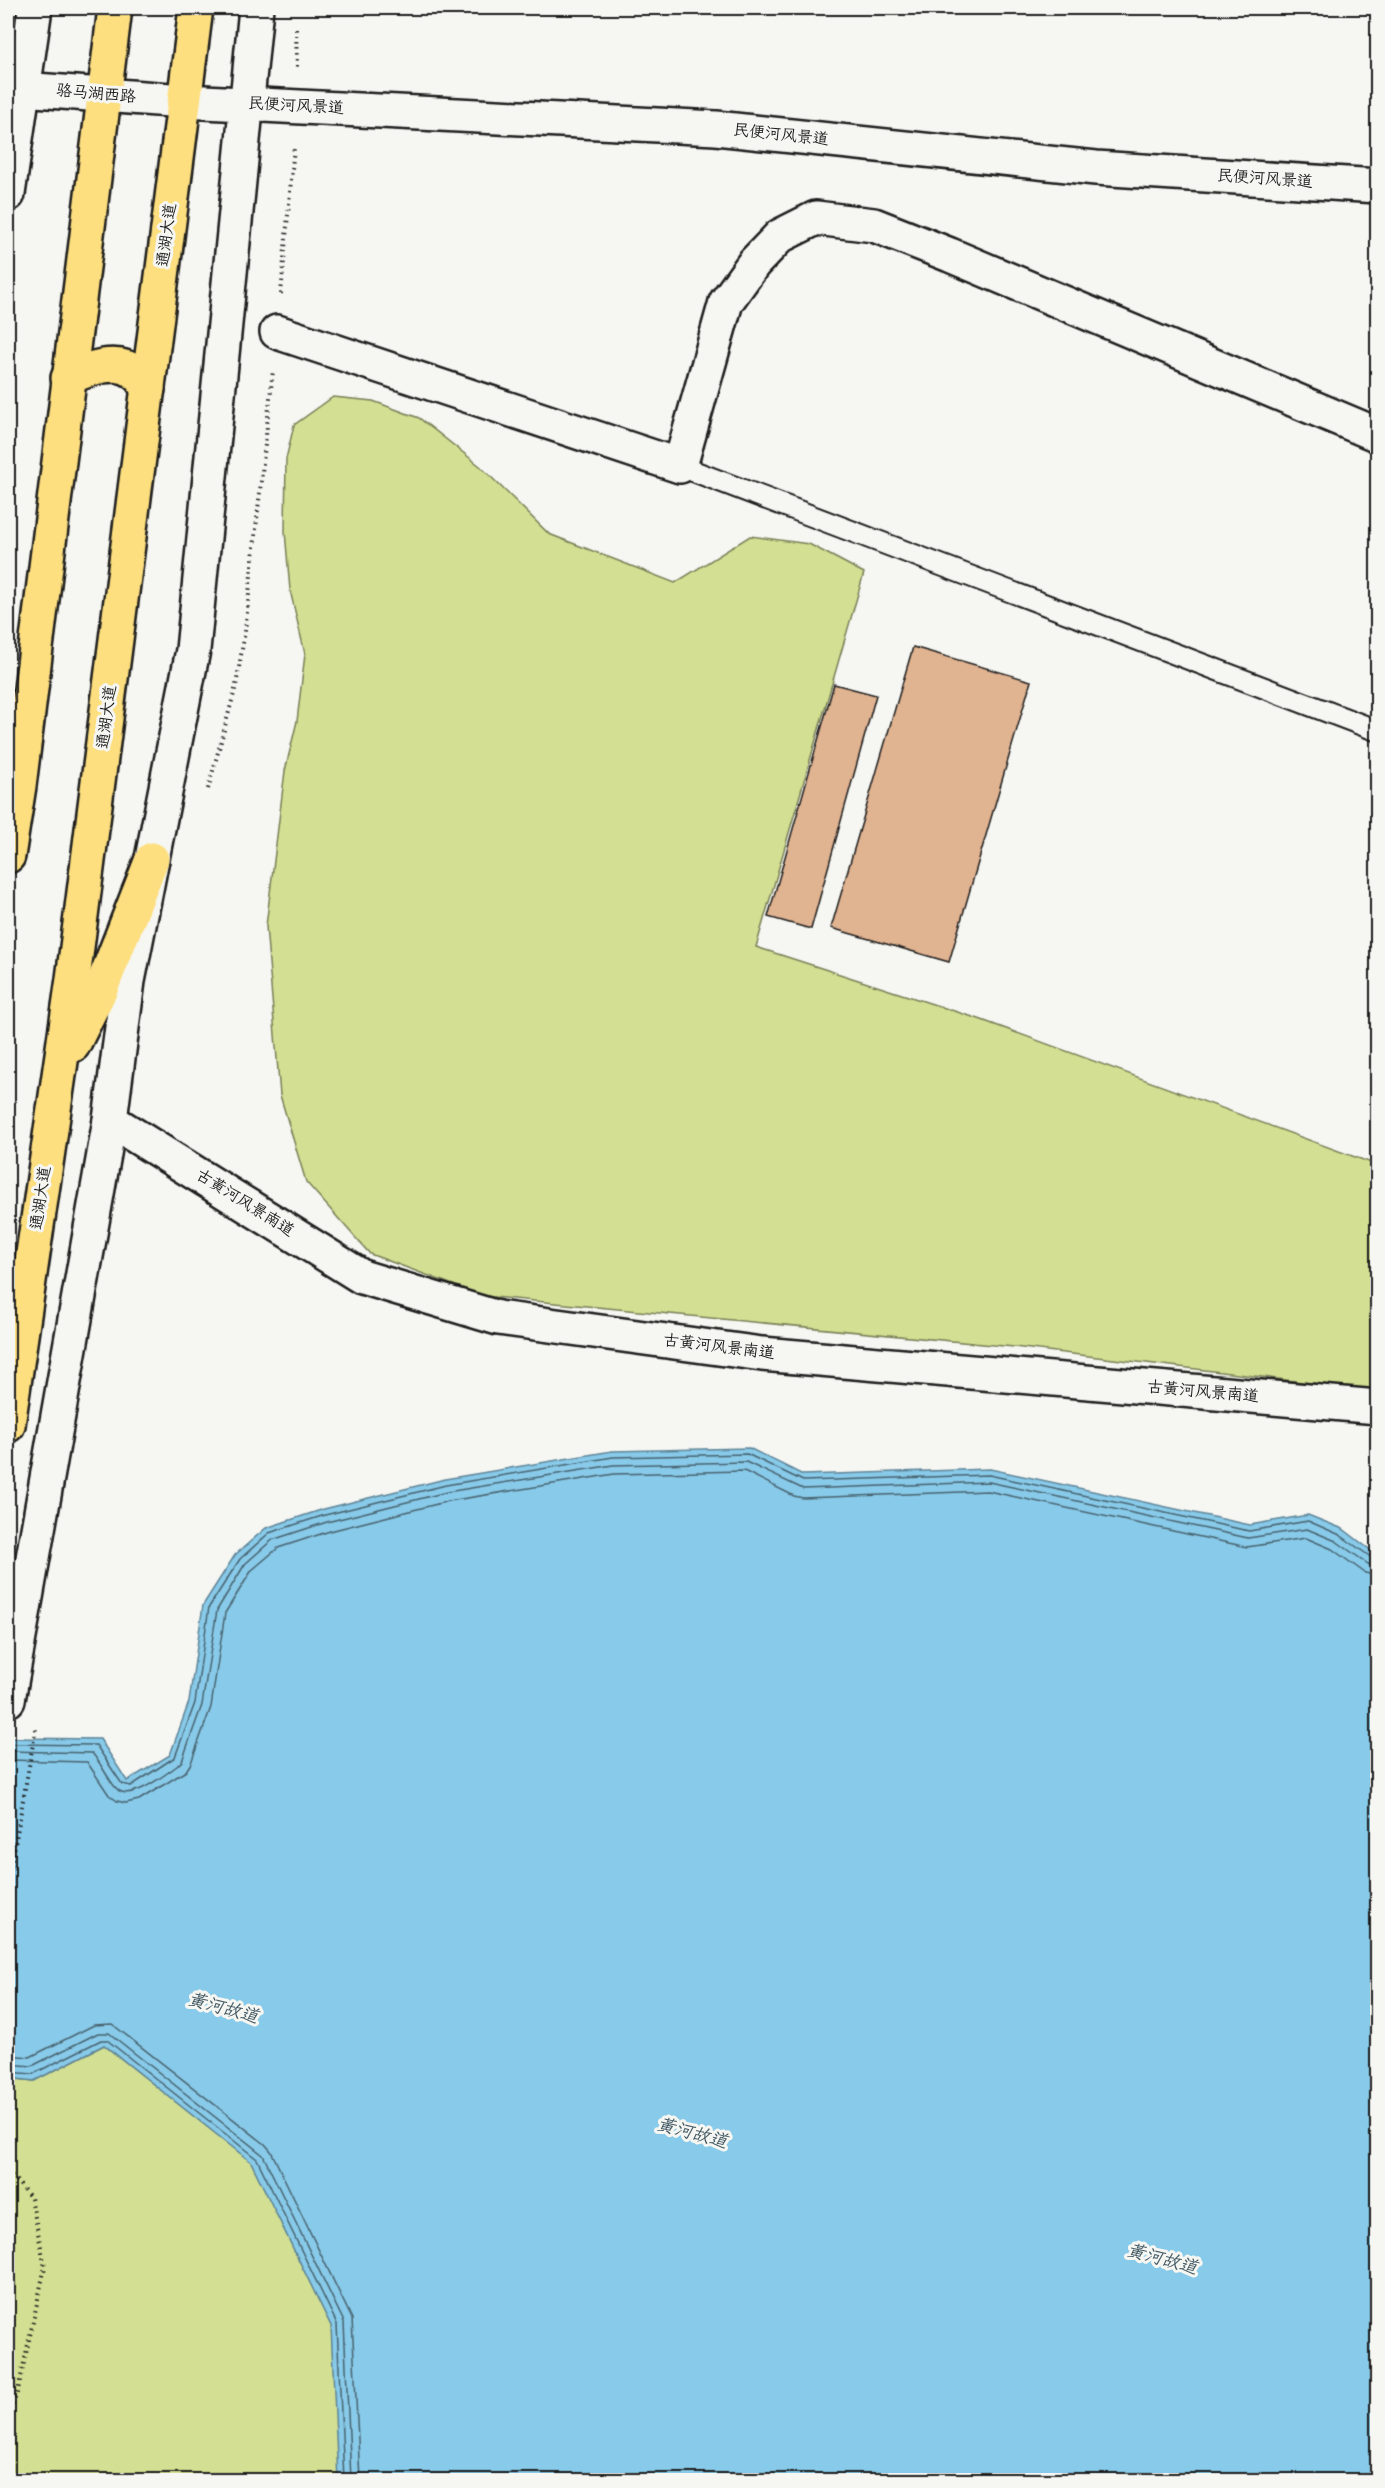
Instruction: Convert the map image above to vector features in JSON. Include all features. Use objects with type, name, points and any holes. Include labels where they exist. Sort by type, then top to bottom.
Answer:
[{"type":"main road","points":[[8,856],[19,786],[115,8]]},
{"type":"main road","name":"通湖大道","points":[[8,1425],[60,1071],[196,8]]},
{"type":"main road","points":[[68,378],[97,365],[122,368],[136,373],[148,389]]},
{"type":"main road","points":[[8,732],[19,786]]},
{"type":"main road","points":[[60,1071],[101,989],[152,859]]},
{"type":"street","points":[[8,194],[15,88],[35,8]]},
{"type":"street","points":[[8,1700],[111,1120],[128,981],[193,650],[256,8]]},
{"type":"street","name":"骆马湖西路","points":[[15,88],[184,101]]},
{"type":"street","name":"民便河风景道","points":[[184,101],[716,128],[1096,168],[1377,186]]},
{"type":"street","points":[[278,332],[680,466],[726,302],[754,263],[780,236],[816,218],[874,225],[1377,435]]},
{"type":"street","name":"古黄河风景南道","points":[[111,1120],[362,1278],[498,1318],[762,1354],[1377,1407]]},
{"type":"lane","points":[[680,466],[1377,731]]},
{"type":"path","points":[[8,1884],[38,1719]]},
{"type":"path","points":[[8,2171],[31,2198],[45,2267],[18,2390],[8,2419]]},
{"type":"green space","points":[[333,397],[373,401],[419,418],[480,466],[549,534],[675,583],[750,536],[809,544],[864,573],[756,947],[979,1019],[1377,1165],[1377,1393],[1361,1389],[1014,1347],[483,1296],[370,1254],[306,1182],[280,1095],[266,926],[285,771],[297,721],[305,654],[290,590],[285,531],[286,459],[294,425]]},
{"type":"green space","points":[[104,2045],[251,2161],[301,2264],[805,2480],[8,2480],[8,2078],[34,2081]]},
{"type":"water","name":"黄河故道","points":[[749,1448],[803,1475],[990,1469],[1250,1525],[1308,1515],[1343,1529],[1377,1555],[1377,2480],[338,2480],[331,2326],[251,2162],[104,2045],[34,2081],[8,2078],[8,1738],[100,1739],[127,1781],[170,1755],[189,1702],[203,1605],[235,1555],[266,1528],[324,1509],[445,1479],[612,1451]]},
{"type":"building","points":[[913,647],[1031,681],[949,962],[831,928]]},
{"type":"building","points":[[834,684],[876,695],[811,929],[768,917]]}]
